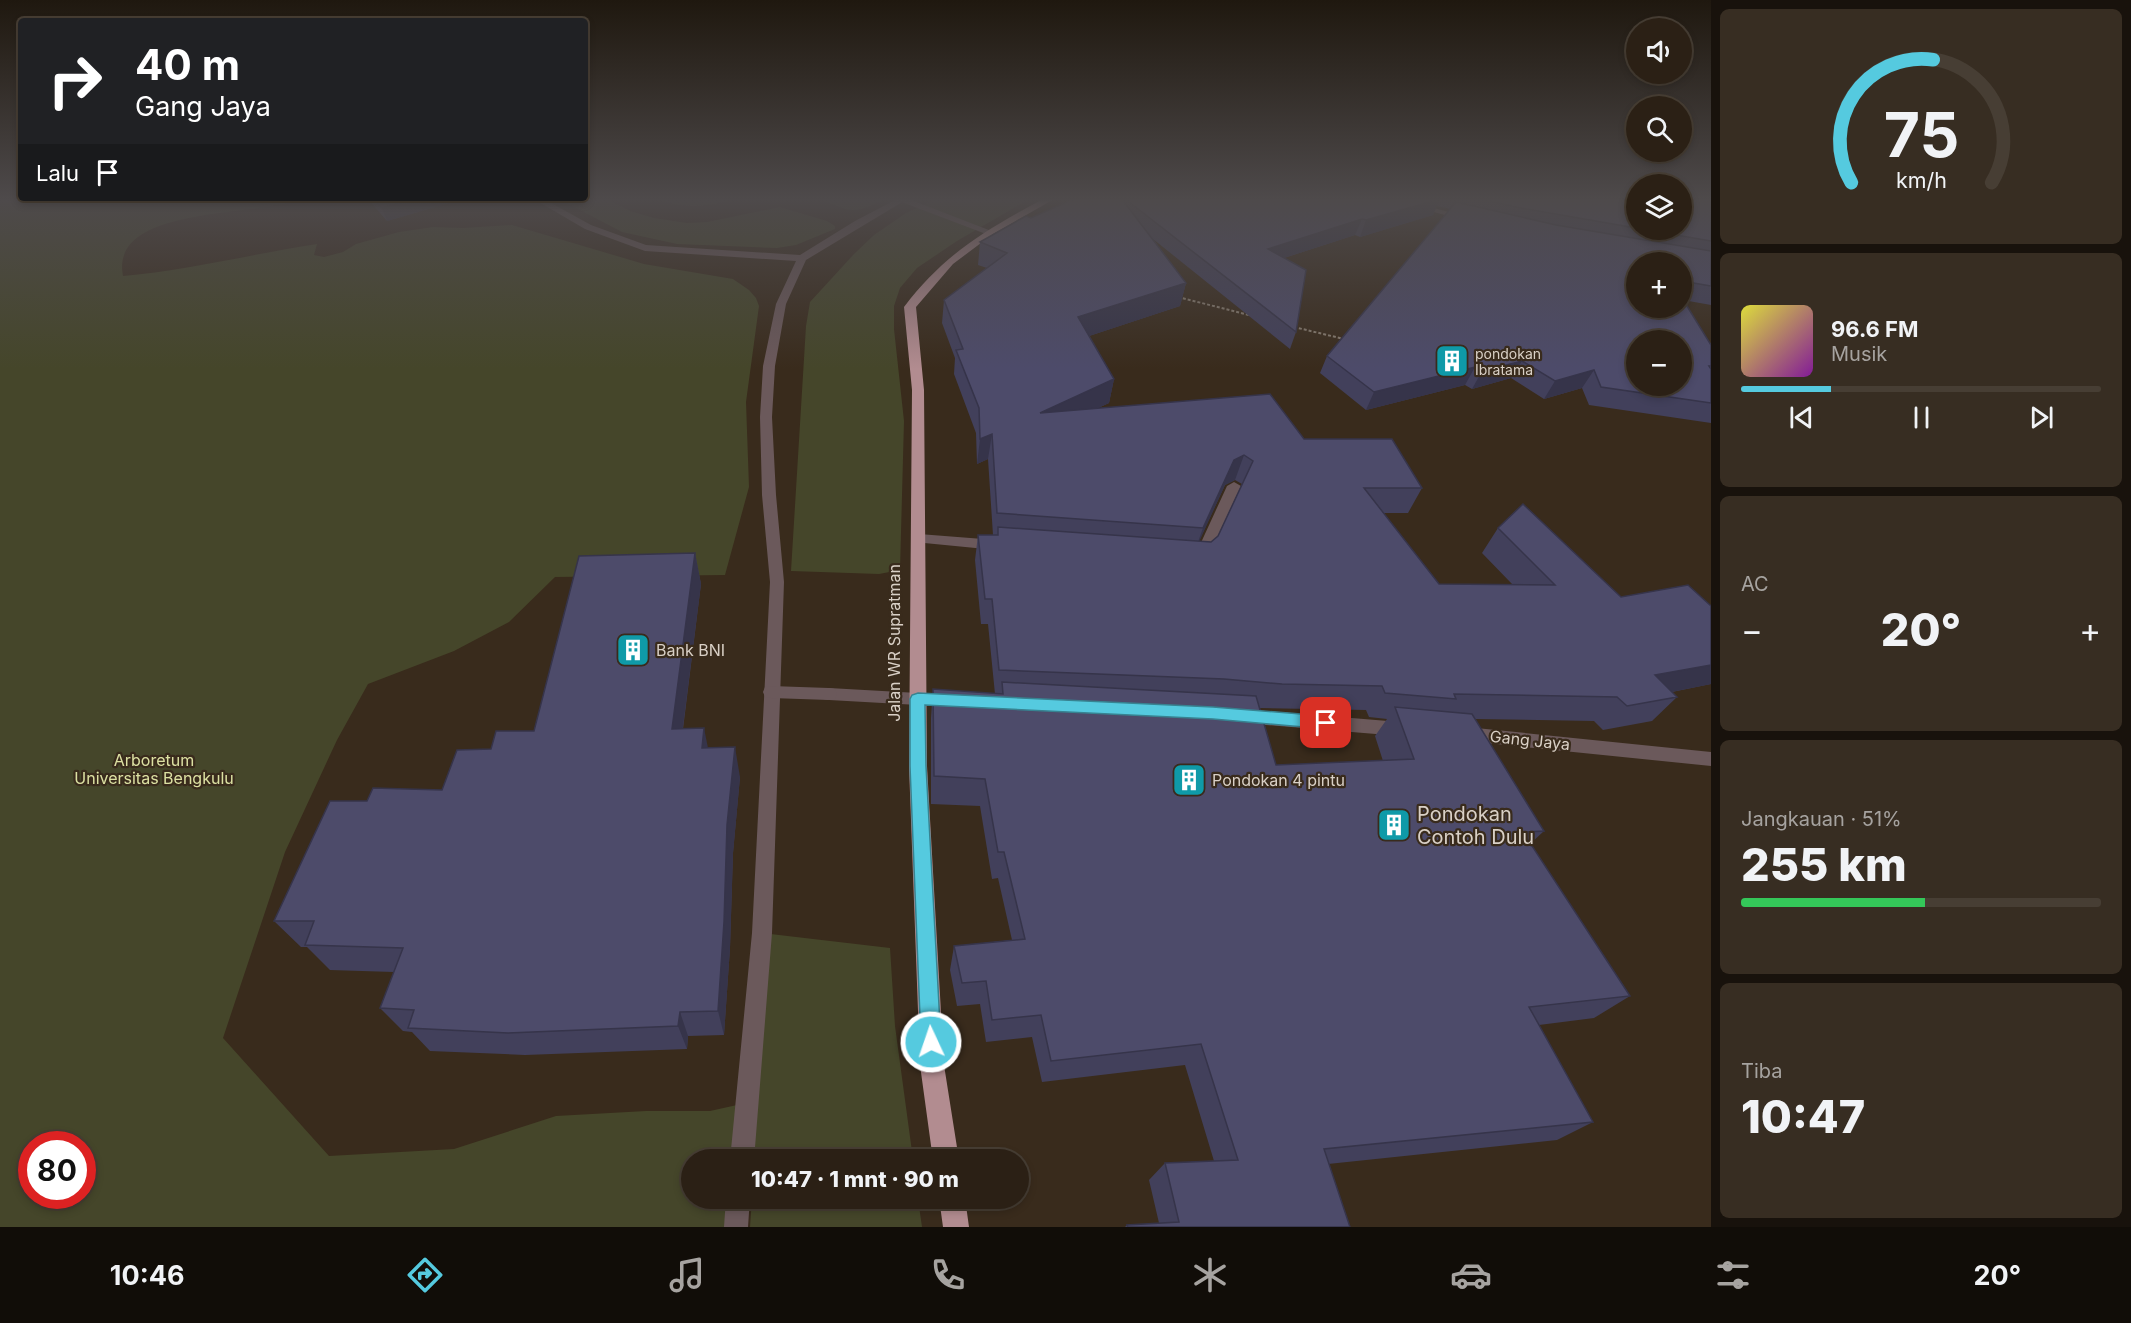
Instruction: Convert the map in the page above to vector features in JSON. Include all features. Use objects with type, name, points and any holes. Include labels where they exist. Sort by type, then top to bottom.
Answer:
[{"type":"highway","name":"Jalan WR Supratman","points":[[944,1149],[932,1065],[919,778],[924,699],[919,539],[918,390],[910,307],[942,267],[957,255]]},
{"type":"highway","points":[[954,1209],[956,1227]]},
{"type":"street","points":[[759,255],[802,258]]},
{"type":"street","points":[[743,1149],[762,933],[777,582],[769,495],[766,417],[769,366],[781,304],[802,258],[806,255]]},
{"type":"street","points":[[1188,559],[1200,560],[1234,486]]},
{"type":"street","points":[[919,539],[1012,546]]},
{"type":"street","points":[[771,692],[924,699]]},
{"type":"street","points":[[1225,714],[1413,730]]},
{"type":"street","name":"Gang Jaya","points":[[1448,733],[1711,759]]},
{"type":"street","points":[[736,1227],[737,1209]]},
{"type":"path","points":[[1170,295],[1259,318]]},
{"type":"path","points":[[1292,326],[1349,340]]},
{"type":"green space","name":"Arboretum Universitas Bengkulu","points":[[0,255],[125,255],[123,276],[254,255],[614,255],[644,264],[733,279],[756,298],[759,306],[746,402],[749,487],[725,575],[555,577],[509,622],[454,651],[368,684],[337,740],[285,852],[223,1038],[329,1156],[454,1149],[556,1116],[646,1111],[710,1111],[746,1103],[743,1149],[681,1149],[681,1209],[737,1209],[736,1227],[0,1227]]},
{"type":"green space","points":[[853,255],[936,255],[917,268],[900,288],[894,306],[894,329],[904,421],[900,570],[879,574],[791,571],[806,326],[810,302]]},
{"type":"green space","points":[[762,933],[890,948],[895,1026],[912,1149],[754,1149]]},
{"type":"green space","points":[[751,1209],[919,1209],[922,1227],[750,1227]]},
{"type":"building","points":[[1004,255],[1165,255],[1186,283],[1078,317],[1114,379],[1040,413],[1270,394],[1304,439],[1392,439],[1422,488],[1364,488],[1439,584],[1555,585],[1498,528],[1523,504],[1621,597],[1688,585],[1711,606],[1711,665],[1655,675],[1677,697],[1627,706],[1617,697],[1454,694],[1456,699],[1385,693],[1382,686],[1282,684],[1224,679],[999,670],[992,599],[985,599],[978,535],[998,535],[998,527],[1211,542],[1218,536],[1253,461],[1244,455],[1234,460],[1203,528],[997,513],[992,434],[980,439],[979,408],[956,350],[963,349],[944,300]]},
{"type":"building","points":[[1197,255],[1279,255],[1306,270],[1296,332]]},
{"type":"building","points":[[1411,255],[1626,255],[1626,318],[1692,318],[1692,314],[1711,345],[1711,366],[1709,366],[1711,369],[1711,403],[1663,396],[1692,396],[1692,330],[1626,330],[1626,391],[1601,387],[1594,370],[1555,381],[1522,361],[1482,371],[1475,367],[1374,392],[1327,356]]},
{"type":"building","points":[[1692,255],[1711,255],[1711,286],[1692,283]]},
{"type":"building","points":[[695,553],[672,729],[704,728],[702,748],[735,747],[727,825],[718,1011],[680,1012],[678,1026],[508,1033],[408,1028],[414,1010],[380,1008],[403,948],[305,945],[314,921],[274,921],[330,801],[367,801],[373,788],[442,790],[457,750],[491,749],[496,731],[534,731],[579,556]]},
{"type":"building","points":[[1002,682],[1256,696],[1276,765],[1414,759],[1395,707],[1472,714],[1544,831],[1523,832],[1630,996],[1529,1007],[1593,1122],[1324,1149],[1350,1227],[1128,1227],[1127,1225],[1179,1222],[1165,1163],[1238,1160],[1201,1044],[1051,1061],[1041,1015],[992,1020],[986,981],[962,983],[954,946],[1025,939],[1004,852],[998,852],[985,779],[934,776],[933,689],[1003,694]]},
{"type":"place","name":"pondokan Ibratama","points":[[1452,361]]},
{"type":"place","name":"Bank BNI","points":[[633,650]]},
{"type":"place","name":"Pondokan 4 pintu","points":[[1189,780]]},
{"type":"place","name":"Pondokan Contoh Dulu","points":[[1394,825]]},
{"type":"route","points":[[931,1042],[918,766],[918,699],[1213,713],[1326,723]]}]
